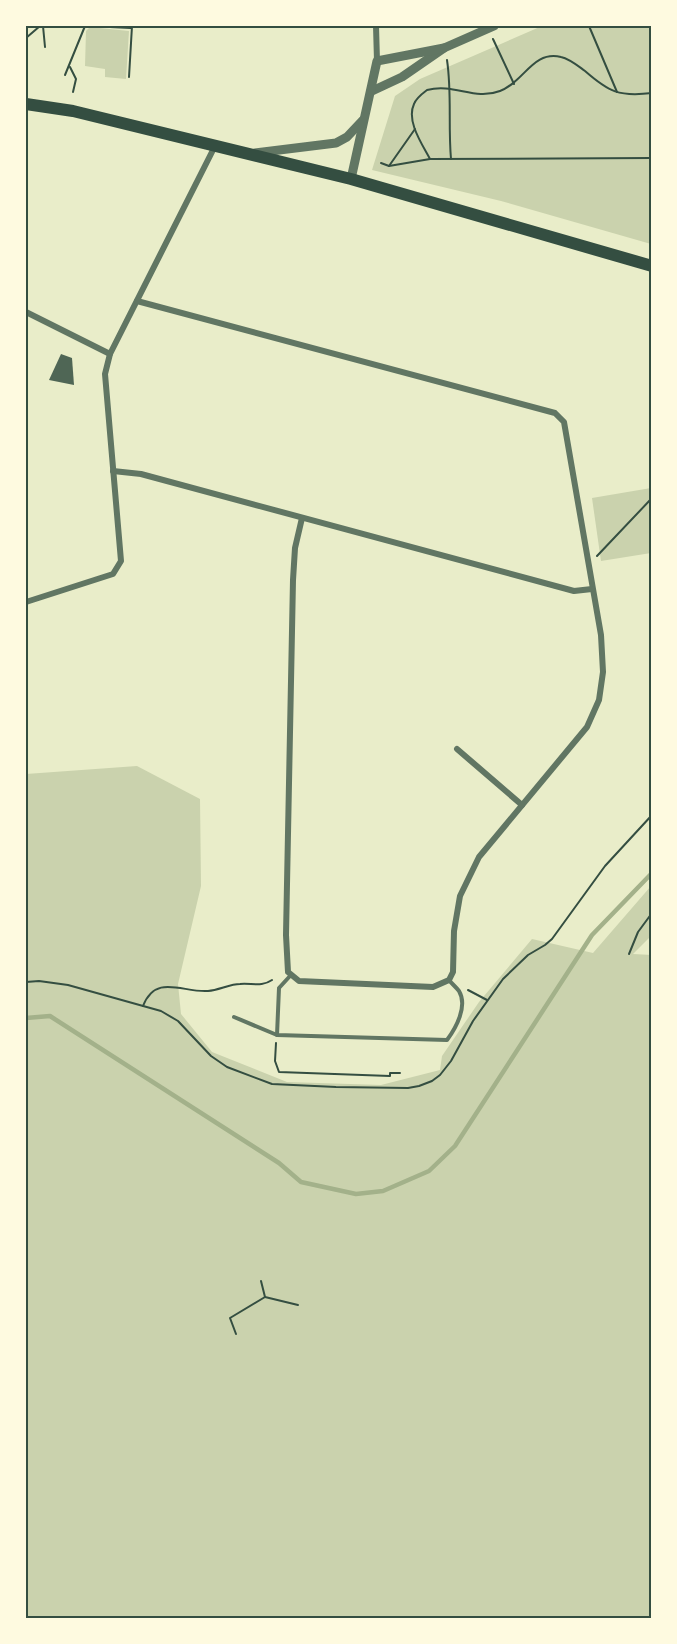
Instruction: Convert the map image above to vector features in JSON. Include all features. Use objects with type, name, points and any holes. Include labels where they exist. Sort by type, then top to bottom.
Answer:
[{"type":"main road","points":[[26,104],[74,111],[351,179],[651,266]]},
{"type":"street","points":[[351,179],[377,61],[376,26]]},
{"type":"street","points":[[372,91],[402,78],[444,48],[491,27]]},
{"type":"street","points":[[377,61],[444,48]]},
{"type":"street","points":[[246,154],[336,143],[349,135],[366,118]]},
{"type":"street","points":[[26,602],[113,574],[121,561],[105,374],[110,354],[215,146]]},
{"type":"street","points":[[137,301],[555,413],[564,422],[601,635],[603,672],[599,700],[587,727],[479,857],[460,896],[454,931],[453,972],[449,980],[433,987],[299,981],[290,976],[286,960],[286,935],[293,580],[295,548],[302,518]]},
{"type":"street","points":[[26,312],[110,354]]},
{"type":"street","points":[[113,471],[141,474],[574,591],[592,589]]},
{"type":"street","points":[[457,749],[522,805]]},
{"type":"lane","points":[[277,1035],[279,988],[290,976]]},
{"type":"lane","points":[[234,1017],[277,1035],[447,1040],[454,1030],[463,1005],[459,992],[449,980]]},
{"type":"path","points":[[26,38],[41,26],[45,46]]},
{"type":"path","points":[[65,75],[87,26],[105,26],[132,27],[129,77]]},
{"type":"path","points":[[589,26],[618,94]]},
{"type":"path","points":[[491,27],[514,84]]},
{"type":"path","points":[[444,48],[451,87],[449,135],[451,159]]},
{"type":"path","points":[[430,159],[415,128],[413,104],[427,90],[451,87],[471,94],[497,92],[514,84],[532,63],[552,56],[563,57],[618,94],[651,93]]},
{"type":"path","points":[[69,66],[76,79],[73,92]]},
{"type":"path","points":[[389,166],[415,128]]},
{"type":"path","points":[[381,163],[389,166],[430,159],[651,158]]},
{"type":"path","points":[[587,561],[600,554],[651,498]]},
{"type":"path","points":[[26,982],[39,981],[68,986],[161,1011],[178,1021],[211,1056],[227,1067],[272,1084],[336,1088],[419,1086],[440,1075],[487,1000],[503,979],[517,964],[552,939],[605,866],[651,815]]},
{"type":"path","points":[[629,954],[638,932],[651,913]]},
{"type":"path","points":[[143,1006],[146,997],[158,988],[167,986],[206,991],[238,984],[267,984],[274,980]]},
{"type":"path","points":[[464,986],[474,995],[487,1000]]},
{"type":"path","points":[[277,1035],[276,1061],[279,1072],[390,1076],[390,1073],[400,1073]]},
{"type":"path","points":[[261,1281],[265,1297]]},
{"type":"path","points":[[236,1334],[230,1318],[265,1297],[298,1305]]},
{"type":"green space","points":[[542,26],[651,26],[651,244],[501,201],[372,170],[395,96],[420,79]]},
{"type":"green space","points":[[90,27],[129,31],[126,79],[105,77],[105,69],[85,66],[86,31]]},
{"type":"green space","points":[[651,488],[651,553],[601,561],[592,498]]},
{"type":"green space","points":[[137,766],[200,799],[201,886],[178,984],[181,1014],[212,1052],[287,1082],[381,1085],[440,1070],[442,1056],[479,1002],[532,939],[593,953],[651,886],[651,936],[633,954],[652,955],[651,1618],[26,1618],[26,774]]},
{"type":"building","points":[[61,354],[72,358],[74,385],[49,380]]},
{"type":"waterway","points":[[26,1018],[50,1016],[279,1163],[301,1182],[356,1194],[383,1191],[429,1171],[455,1146],[592,935],[652,873]]}]
